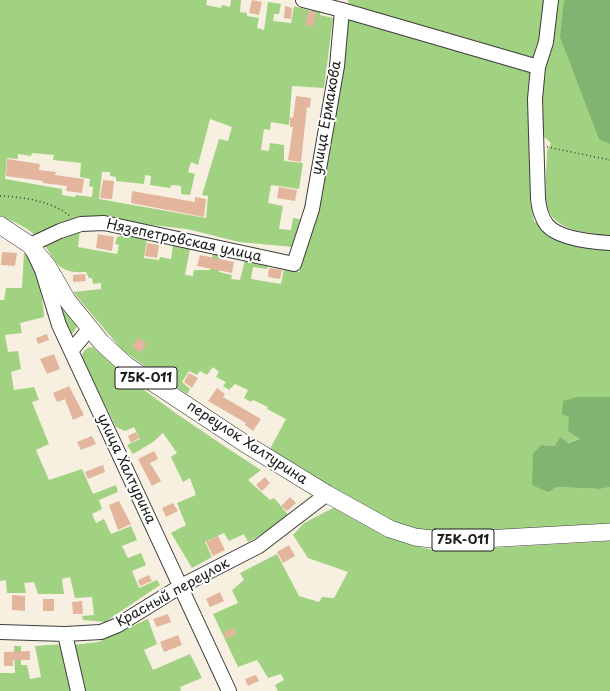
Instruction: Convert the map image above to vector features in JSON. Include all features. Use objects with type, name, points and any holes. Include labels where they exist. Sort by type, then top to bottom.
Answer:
[{"type":"main road","name":"переулок Халтурина","points":[[0,225],[30,245],[48,267],[67,300],[101,342],[126,365],[327,494]]},
{"type":"main road","name":"75К-011","points":[[327,494],[390,529],[415,537],[448,541],[610,532]]},
{"type":"street","points":[[303,0],[538,67]]},
{"type":"street","points":[[551,0],[546,42],[538,67],[535,99],[538,145],[538,199],[540,213],[548,226],[564,235],[591,242],[610,243]]},
{"type":"street","name":"улица Ермакова","points":[[294,264],[312,209],[337,66],[342,10]]},
{"type":"street","name":"Нязепетровская улица","points":[[30,245],[60,231],[81,224],[104,223],[294,264]]},
{"type":"street","name":"улица Халтурина","points":[[30,245],[42,270],[58,324],[229,691]]},
{"type":"street","points":[[71,351],[90,328]]},
{"type":"street","name":"Красный переулок","points":[[0,632],[65,634],[101,632],[118,625],[181,586],[259,546],[327,494]]},
{"type":"street","points":[[65,634],[78,691]]},
{"type":"path","points":[[538,145],[610,160]]},
{"type":"path","points":[[0,196],[17,197],[58,207],[81,224]]},
{"type":"green space","points":[[0,0],[207,0],[206,5],[221,8],[222,5],[230,7],[231,0],[241,0],[240,12],[247,13],[247,16],[259,18],[257,28],[264,30],[268,2],[281,4],[279,14],[274,14],[273,21],[291,23],[294,6],[311,11],[312,8],[320,10],[320,15],[333,18],[324,88],[292,86],[289,125],[271,122],[270,130],[264,129],[261,150],[269,151],[270,143],[284,145],[284,161],[303,163],[299,189],[271,185],[268,203],[283,206],[279,229],[291,230],[293,218],[300,219],[293,247],[239,242],[187,229],[125,222],[58,229],[61,240],[66,234],[80,230],[78,247],[117,254],[119,245],[115,244],[117,237],[125,235],[147,239],[144,258],[159,260],[160,257],[171,259],[173,245],[190,249],[185,275],[193,276],[194,270],[210,270],[213,253],[221,255],[219,272],[232,275],[231,279],[240,280],[245,260],[268,265],[267,269],[253,267],[251,279],[281,284],[284,269],[299,272],[317,212],[349,6],[348,0],[610,0],[610,235],[574,230],[566,227],[552,217],[548,209],[545,188],[547,151],[551,143],[542,135],[532,146],[530,202],[534,221],[547,233],[610,249],[610,397],[577,397],[569,417],[580,439],[555,446],[541,445],[533,453],[556,487],[600,489],[610,487],[610,524],[445,534],[415,529],[371,512],[270,449],[286,419],[267,409],[268,407],[253,400],[251,402],[244,398],[248,390],[235,384],[229,390],[223,386],[226,382],[216,377],[219,372],[213,367],[207,375],[200,371],[197,375],[189,371],[182,382],[190,389],[187,394],[123,351],[73,292],[101,289],[101,283],[93,284],[92,278],[89,278],[86,272],[75,272],[61,267],[56,263],[44,244],[33,233],[0,216]],"holes":[[[210,119],[232,127],[228,141],[219,139],[202,195],[208,196],[206,218],[99,199],[102,172],[110,172],[110,176],[116,177],[116,181],[144,184],[145,175],[151,176],[150,185],[170,188],[172,185],[181,186],[181,194],[190,195],[195,174],[188,172],[191,162],[198,165]],[[32,153],[54,155],[53,160],[81,163],[80,177],[90,179],[89,186],[93,187],[92,197],[62,195],[62,189],[5,179],[7,158],[18,159],[18,154],[31,156]]]},
{"type":"green space","points":[[564,0],[610,0],[610,144],[599,139],[560,37]]},
{"type":"green space","points":[[24,252],[38,283],[44,317],[20,323],[22,333],[5,335],[8,352],[18,351],[21,369],[11,372],[14,390],[34,387],[39,400],[32,402],[49,444],[36,450],[49,480],[82,469],[93,494],[116,485],[118,492],[99,500],[102,509],[92,514],[96,523],[104,519],[111,534],[131,526],[137,540],[122,546],[128,558],[141,553],[146,565],[132,571],[139,588],[157,580],[160,585],[105,622],[83,620],[82,616],[94,615],[92,597],[75,598],[70,577],[62,579],[64,594],[38,594],[34,582],[24,583],[26,593],[7,593],[6,580],[0,581],[0,300],[4,300],[6,288],[22,288]]},
{"type":"green space","points":[[53,283],[78,325],[70,337]]},
{"type":"green space","points":[[89,347],[94,348],[133,382],[218,442],[261,470],[248,480],[270,500],[274,498],[291,518],[248,542],[244,534],[229,541],[224,533],[205,542],[212,557],[192,568],[171,533],[186,525],[177,503],[196,495],[190,478],[183,482],[171,457],[177,453],[163,433],[153,442],[133,454],[127,445],[140,439],[134,427],[125,431],[116,427],[81,357],[84,351]]},
{"type":"green space","points":[[577,397],[610,397],[610,487],[600,489],[556,487],[548,492],[532,485],[533,453],[541,445],[555,446],[560,437],[568,443],[580,439],[568,431],[569,417],[562,414],[563,401]]},
{"type":"green space","points":[[335,507],[385,535],[397,540],[440,551],[610,541],[610,691],[278,691],[275,685],[284,680],[281,674],[268,678],[257,660],[238,667],[213,614],[238,603],[232,590],[244,580],[240,573],[277,554],[299,596],[319,602],[322,597],[334,598],[348,572],[308,558],[293,535],[304,523]]},
{"type":"green space","points":[[148,619],[157,644],[144,650],[153,670],[190,654],[202,678],[180,687],[181,691],[83,691],[72,645],[98,642]]},
{"type":"green space","points":[[63,644],[74,691],[0,691],[0,673],[15,673],[14,646],[21,646],[21,665],[27,665],[30,679],[41,677],[35,646]]},
{"type":"building","points":[[252,0],[262,2],[259,15],[249,13]]},
{"type":"building","points":[[285,6],[292,8],[291,19],[284,18]]},
{"type":"building","points":[[308,11],[316,12],[314,26],[305,25]]},
{"type":"building","points":[[296,96],[311,98],[310,108],[307,107],[301,162],[288,160],[293,127],[290,127],[290,117],[293,118]]},
{"type":"building","points":[[7,159],[40,164],[39,170],[56,172],[55,175],[84,179],[82,193],[66,191],[67,186],[6,176]]},
{"type":"building","points":[[103,180],[114,181],[112,199],[100,198]]},
{"type":"building","points":[[279,187],[297,190],[295,201],[277,198]]},
{"type":"building","points":[[132,191],[195,202],[195,197],[206,199],[204,217],[131,203]]},
{"type":"building","points":[[98,234],[114,237],[112,251],[96,248]]},
{"type":"building","points":[[147,243],[159,245],[157,258],[145,256]]},
{"type":"building","points":[[2,252],[17,253],[15,266],[1,265]]},
{"type":"building","points":[[200,255],[234,262],[232,273],[197,266]]},
{"type":"building","points":[[269,268],[282,270],[280,279],[268,277]]},
{"type":"building","points":[[85,274],[86,281],[73,282],[73,275]]},
{"type":"building","points":[[47,334],[49,340],[38,344],[36,338]]},
{"type":"building","points":[[139,338],[147,344],[140,353],[132,346]]},
{"type":"building","points":[[54,354],[60,369],[47,374],[40,359]]},
{"type":"building","points":[[189,373],[198,378],[192,388],[184,382]]},
{"type":"building","points":[[69,386],[84,415],[73,420],[65,399],[57,402],[53,393]]},
{"type":"building","points":[[217,388],[225,394],[223,397],[261,419],[253,431],[245,425],[246,423],[208,401]]},
{"type":"building","points":[[136,432],[139,438],[131,443],[128,436]]},
{"type":"building","points":[[92,436],[96,444],[81,450],[77,442]]},
{"type":"building","points":[[154,451],[158,459],[150,463],[161,481],[152,486],[138,459]]},
{"type":"building","points":[[103,465],[105,472],[88,479],[85,472]]},
{"type":"building","points":[[265,477],[270,483],[262,491],[256,485]]},
{"type":"building","points":[[290,497],[296,503],[287,511],[281,506]]},
{"type":"building","points":[[119,501],[131,524],[118,530],[109,505]]},
{"type":"building","points":[[173,503],[178,511],[166,517],[162,508]]},
{"type":"building","points":[[218,536],[225,550],[213,556],[206,542]]},
{"type":"building","points":[[289,545],[295,556],[283,563],[277,552]]},
{"type":"building","points":[[149,575],[152,581],[140,586],[138,580]]},
{"type":"building","points":[[220,592],[224,601],[210,607],[206,599]]},
{"type":"building","points":[[12,595],[25,596],[25,611],[12,610]]},
{"type":"building","points":[[43,599],[54,599],[54,611],[43,611]]},
{"type":"building","points":[[82,601],[83,614],[73,614],[72,602]]},
{"type":"building","points":[[168,614],[171,622],[157,627],[153,619]]},
{"type":"building","points":[[234,628],[236,634],[226,639],[224,632]]},
{"type":"building","points":[[178,635],[182,645],[164,652],[160,642]]},
{"type":"building","points":[[30,651],[30,660],[13,660],[13,666],[4,666],[4,652]]},
{"type":"building","points":[[256,675],[259,681],[248,686],[245,679]]}]
